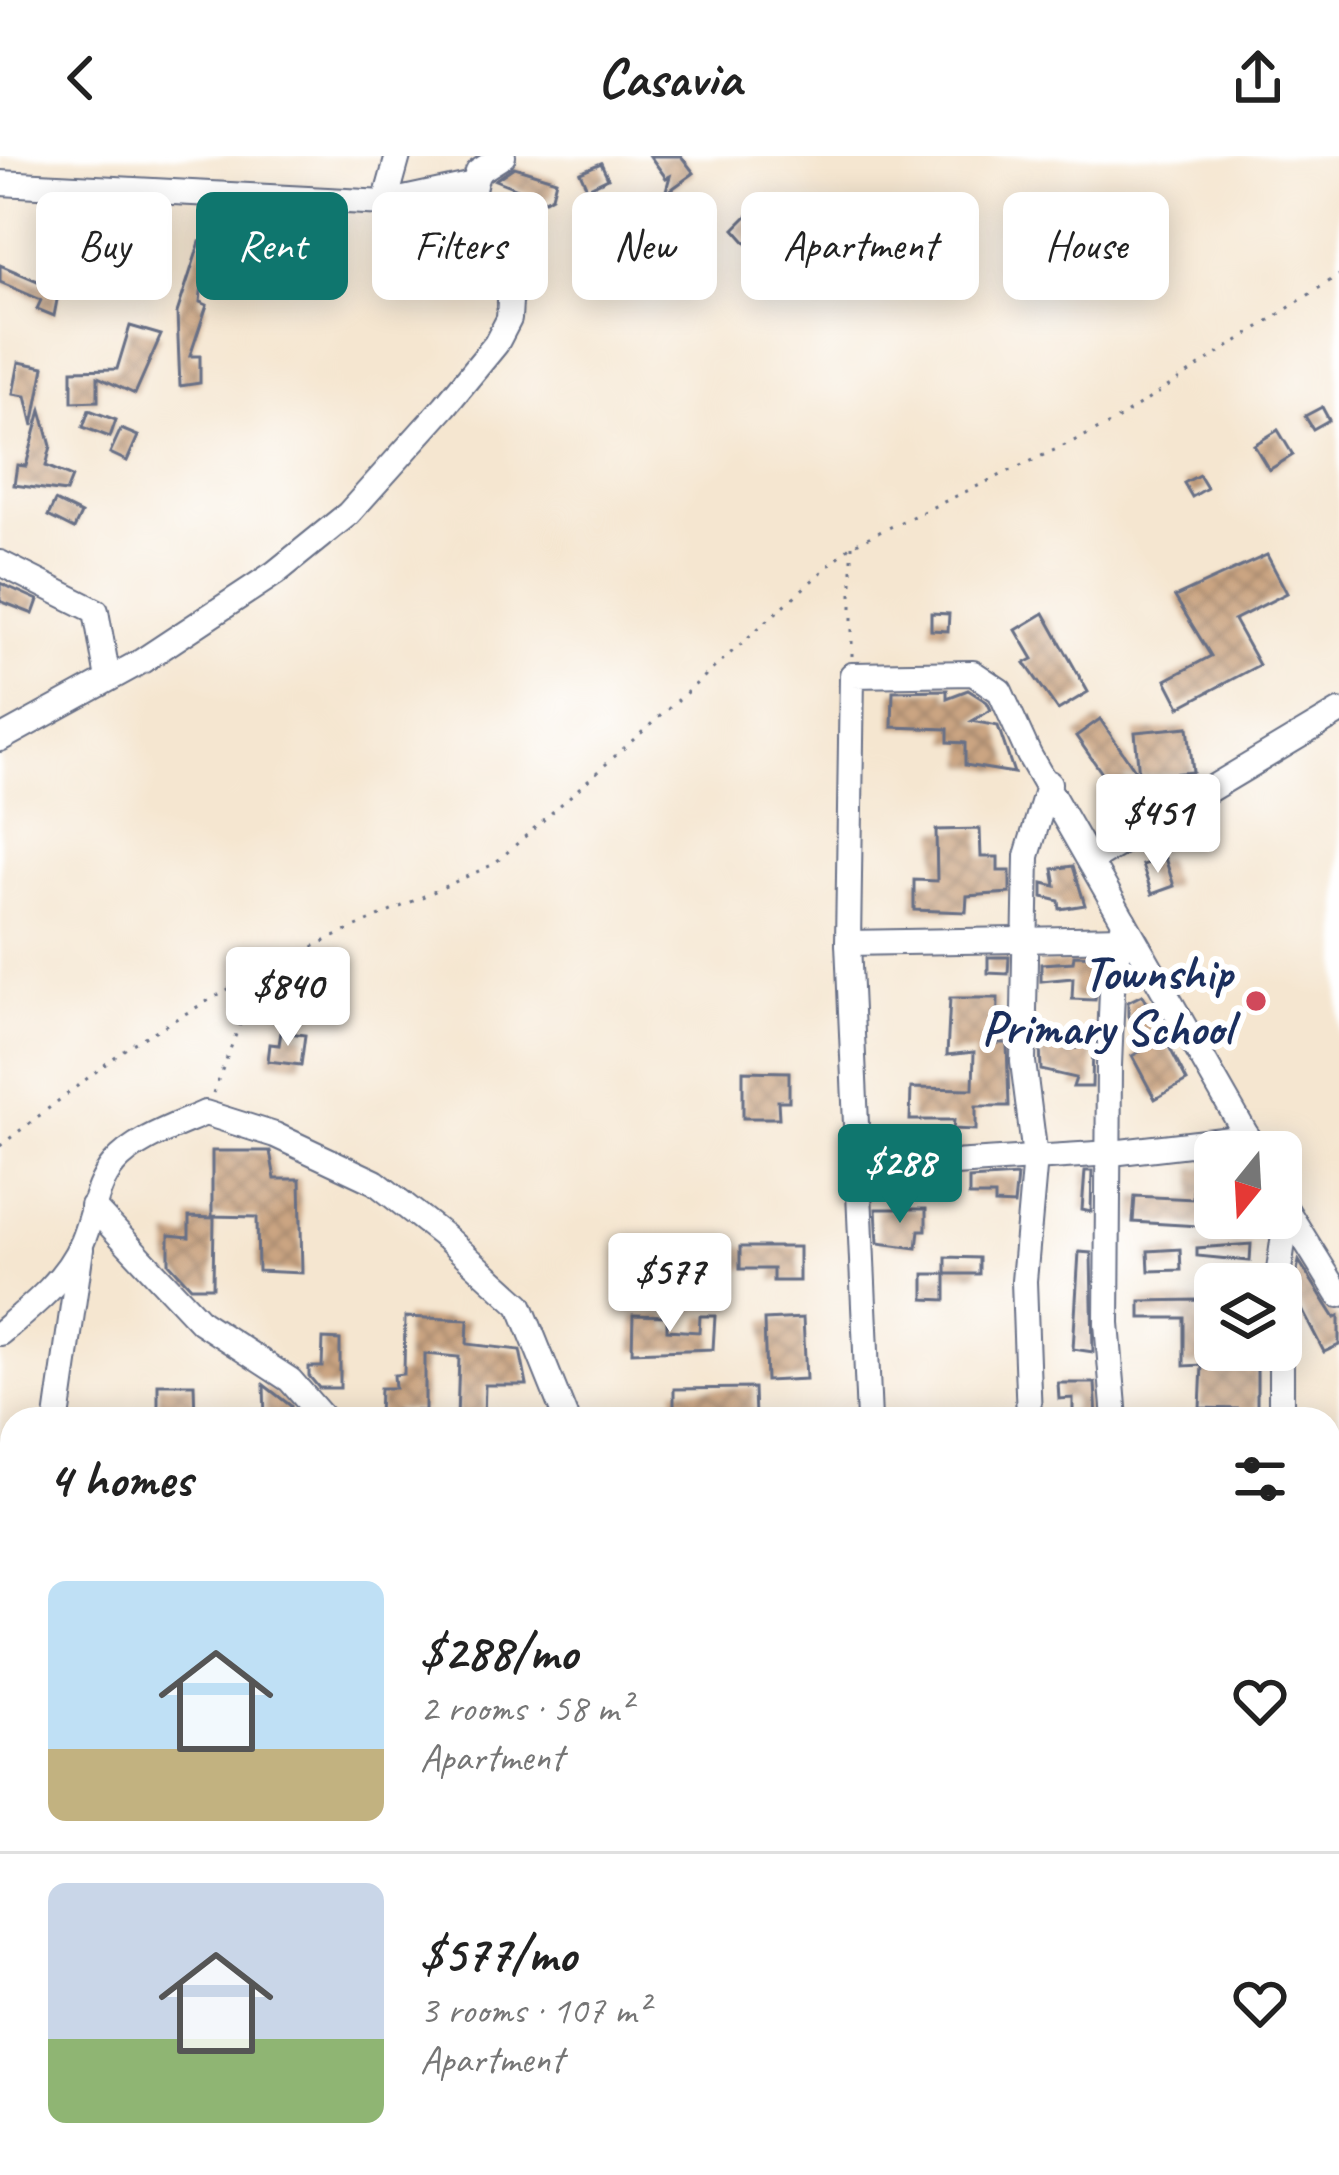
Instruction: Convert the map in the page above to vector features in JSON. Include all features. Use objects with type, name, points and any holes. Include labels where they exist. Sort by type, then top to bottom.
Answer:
[{"type":"street","points":[[388,192],[398,156]]},
{"type":"street","points":[[0,739],[108,679],[275,572],[348,514],[496,344],[509,319],[511,283],[469,220],[478,172],[503,156]]},
{"type":"street","points":[[0,183],[372,202]]},
{"type":"street","points":[[437,192],[474,184]]},
{"type":"street","points":[[0,562],[96,611],[108,679]]},
{"type":"street","points":[[868,1407],[848,943],[852,676],[948,671],[985,679],[1000,691],[1125,928],[1244,1131]]},
{"type":"street","points":[[1090,861],[1339,712]]},
{"type":"street","points":[[1029,1407],[1024,1281],[1035,1157],[1023,1062],[1027,856],[1049,782]]},
{"type":"street","points":[[848,943],[1125,928]]},
{"type":"street","points":[[1114,1407],[1107,1323],[1112,991],[1125,928]]},
{"type":"street","points":[[59,1407],[92,1206],[114,1163],[154,1136],[205,1113],[274,1135],[375,1182],[445,1237],[520,1305],[561,1407]]},
{"type":"street","points":[[858,1169],[1194,1148]]},
{"type":"street","points":[[92,1206],[201,1322],[290,1380],[314,1407]]},
{"type":"street","points":[[1302,1236],[1339,1295]]},
{"type":"street","points":[[0,1333],[40,1300],[82,1245]]},
{"type":"street","points":[[1281,1371],[1281,1407]]},
{"type":"path","points":[[0,1146],[129,1046],[260,971],[494,864],[852,544],[1112,423],[1339,275]]},
{"type":"path","points":[[852,544],[852,676]]},
{"type":"path","points":[[205,1113],[260,971]]},
{"type":"building","points":[[650,156],[681,156],[694,173],[668,192],[670,176],[666,178]]},
{"type":"building","points":[[601,163],[608,178],[587,188],[580,172]]},
{"type":"building","points":[[514,167],[556,180],[548,198],[548,192],[525,192],[495,180]]},
{"type":"building","points":[[196,254],[196,300],[207,305],[190,356],[200,356],[200,383],[180,386],[177,313]]},
{"type":"building","points":[[0,265],[36,280],[36,298],[0,282]]},
{"type":"building","points":[[41,300],[57,300],[54,316],[37,309]]},
{"type":"building","points":[[130,326],[161,335],[135,394],[98,377],[98,401],[72,402],[72,370],[117,369]]},
{"type":"building","points":[[19,362],[44,367],[33,426],[26,396],[13,394]]},
{"type":"building","points":[[1322,407],[1329,420],[1313,429],[1305,416]]},
{"type":"building","points":[[41,410],[51,446],[46,466],[72,477],[66,492],[14,485],[17,465],[26,466]]},
{"type":"building","points":[[89,410],[116,420],[110,437],[83,427]]},
{"type":"building","points":[[121,429],[138,436],[127,461],[110,453]]},
{"type":"building","points":[[1278,430],[1293,455],[1269,470],[1254,445]]},
{"type":"building","points":[[1199,475],[1207,488],[1192,497],[1184,483]]},
{"type":"building","points":[[55,501],[81,514],[74,529],[48,516]]},
{"type":"building","points":[[1267,555],[1287,593],[1234,620],[1259,665],[1180,707],[1166,680],[1211,656],[1175,597]]},
{"type":"building","points":[[0,583],[38,600],[33,614],[0,601]]},
{"type":"building","points":[[931,613],[949,614],[948,631],[931,630]]},
{"type":"building","points":[[1044,613],[1088,692],[1058,710],[1025,663],[1033,659],[1016,630]]},
{"type":"building","points":[[947,690],[947,698],[968,690],[987,702],[991,710],[972,721],[998,726],[1014,773],[965,765],[965,743],[948,742],[948,729],[892,727],[893,691]]},
{"type":"building","points":[[1100,719],[1139,776],[1135,732],[1188,727],[1193,772],[1124,778],[1140,805],[1112,822],[1098,798],[1113,789],[1076,736]]},
{"type":"building","points":[[980,829],[981,857],[998,857],[998,871],[1010,871],[1010,893],[967,896],[966,912],[914,910],[914,880],[937,881],[936,830]]},
{"type":"building","points":[[1165,858],[1174,886],[1152,894],[1142,865]]},
{"type":"building","points":[[1073,866],[1085,905],[1060,909],[1059,901],[1043,897],[1043,883],[1056,886],[1053,869]]},
{"type":"building","points":[[1074,955],[1101,956],[1095,1000],[1072,999],[1073,978],[1041,981],[1041,964],[1073,962]]},
{"type":"building","points":[[988,957],[1009,957],[1008,974],[988,973]]},
{"type":"building","points":[[1142,995],[1187,1081],[1155,1099],[1132,1056],[1146,1048],[1128,1016],[1128,1002]]},
{"type":"building","points":[[950,998],[998,998],[997,1043],[1007,1043],[1009,1106],[976,1106],[976,1130],[953,1129],[954,1120],[910,1120],[911,1088],[973,1089],[974,1052],[947,1055]]},
{"type":"building","points":[[281,1032],[305,1035],[301,1065],[268,1061],[270,1044],[279,1045]]},
{"type":"building","points":[[1076,1043],[1093,1044],[1092,1087],[1073,1087],[1076,1078],[1041,1070],[1040,1044],[1076,1048]]},
{"type":"building","points":[[743,1071],[789,1072],[789,1101],[778,1101],[779,1118],[743,1118]]},
{"type":"building","points":[[212,1151],[270,1151],[275,1179],[300,1179],[302,1273],[258,1271],[257,1217],[212,1216]]},
{"type":"building","points":[[1194,1168],[1194,1226],[1133,1222],[1135,1196],[1193,1199]]},
{"type":"building","points":[[1085,1171],[1092,1171],[1091,1212],[1082,1210]]},
{"type":"building","points":[[1017,1176],[1014,1205],[995,1204],[995,1196],[969,1196],[969,1179]]},
{"type":"building","points":[[876,1209],[926,1209],[926,1230],[919,1230],[917,1248],[878,1243]]},
{"type":"building","points":[[189,1217],[214,1218],[213,1287],[191,1287],[169,1263],[169,1235],[189,1237]]},
{"type":"building","points":[[1251,1244],[1250,1261],[1197,1256],[1197,1248]]},
{"type":"building","points":[[740,1247],[799,1247],[799,1281],[773,1281],[773,1269],[740,1269]]},
{"type":"building","points":[[1180,1249],[1181,1270],[1149,1271],[1148,1251]]},
{"type":"building","points":[[1079,1252],[1091,1253],[1093,1352],[1073,1349]]},
{"type":"building","points":[[946,1257],[979,1258],[979,1274],[946,1274]]},
{"type":"building","points":[[1302,1266],[1335,1318],[1339,1316],[1339,1345],[1324,1352],[1302,1310]]},
{"type":"building","points":[[924,1274],[946,1274],[946,1300],[924,1299]]},
{"type":"building","points":[[1194,1300],[1194,1365],[1184,1366],[1184,1318],[1140,1318],[1140,1301]]},
{"type":"building","points":[[633,1315],[667,1316],[667,1330],[699,1332],[700,1316],[715,1316],[713,1349],[632,1352]]},
{"type":"building","points":[[405,1317],[468,1320],[467,1344],[520,1350],[527,1385],[485,1385],[484,1407],[457,1407],[459,1357],[425,1354],[425,1407],[379,1407],[380,1388],[395,1388],[394,1375],[404,1374]]},
{"type":"building","points":[[803,1318],[806,1379],[766,1381],[764,1320]]},
{"type":"building","points":[[323,1339],[340,1340],[340,1388],[319,1388],[309,1376],[309,1367],[322,1367]]},
{"type":"building","points":[[1202,1371],[1257,1371],[1257,1407],[1200,1407]]},
{"type":"building","points":[[1058,1383],[1095,1383],[1096,1407],[1073,1407],[1073,1398],[1059,1399]]},
{"type":"building","points":[[158,1384],[194,1384],[195,1407],[158,1407]]},
{"type":"building","points":[[264,1385],[291,1406],[291,1407],[265,1407]]},
{"type":"building","points":[[754,1388],[755,1407],[674,1407],[674,1389]]},
{"type":"place","name":"Township Primary School","points":[[1256,1001]]}]
